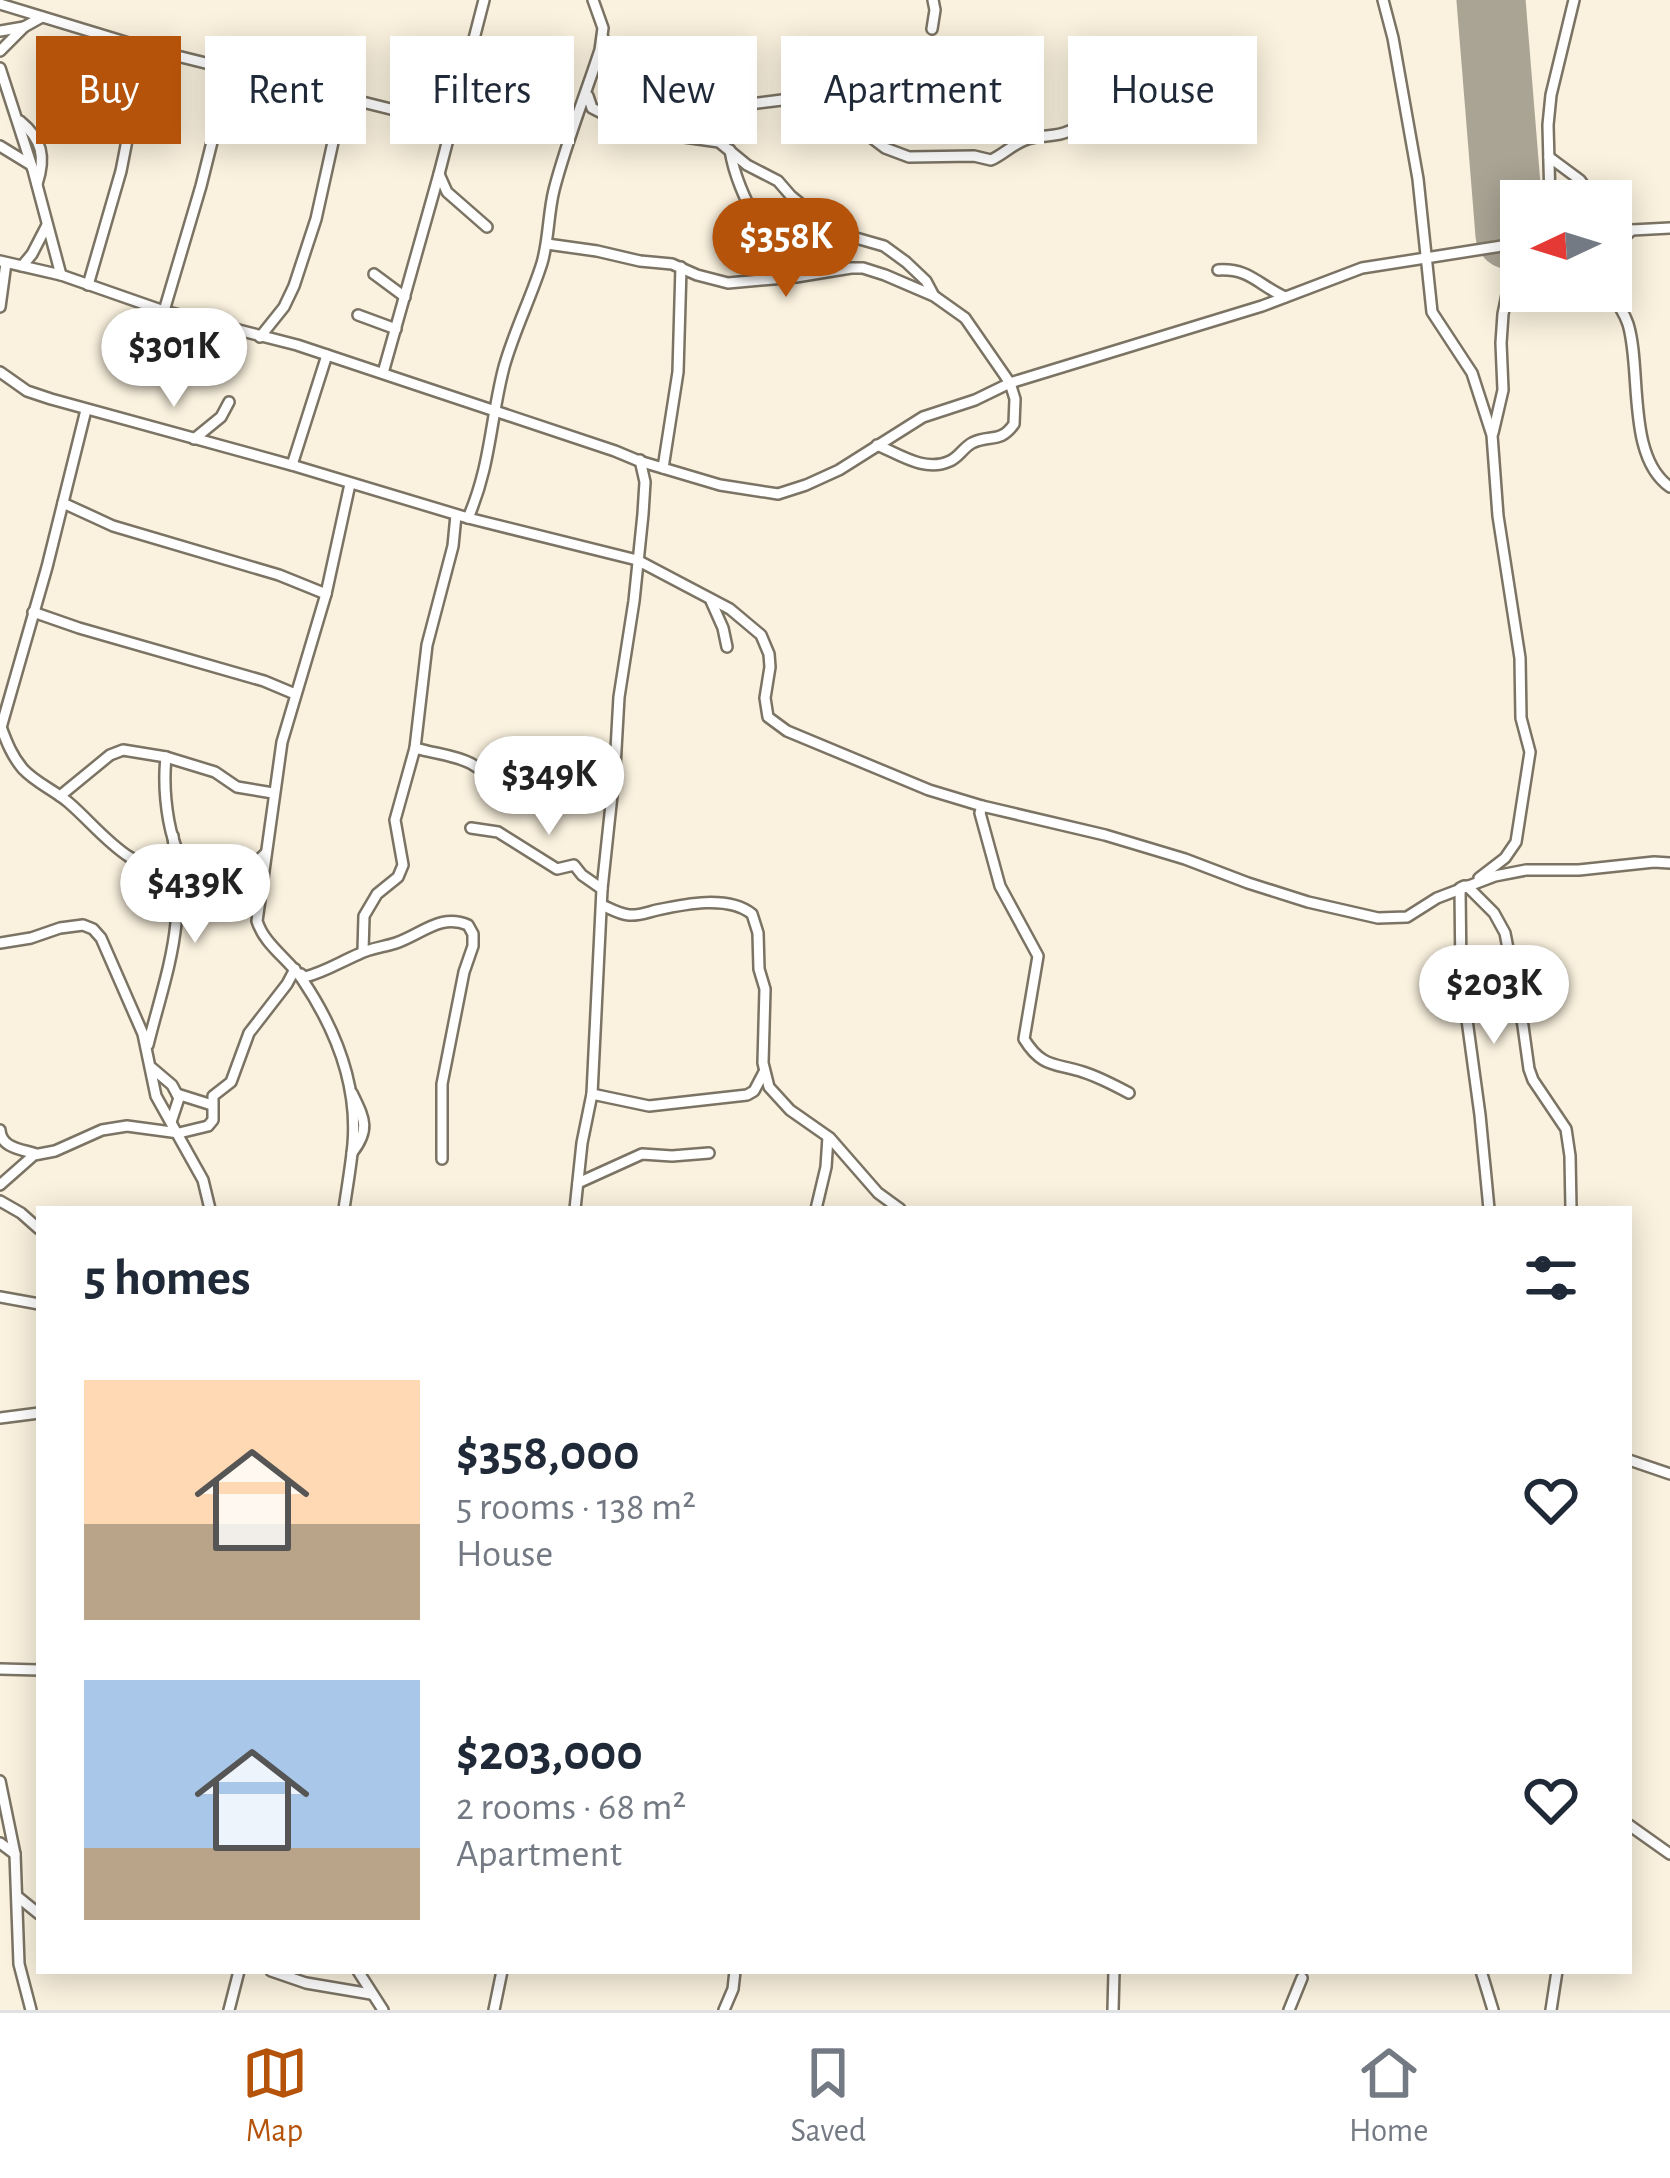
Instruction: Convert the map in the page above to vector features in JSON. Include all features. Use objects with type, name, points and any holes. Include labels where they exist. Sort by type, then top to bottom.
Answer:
[{"type":"street","points":[[474,36],[484,0]]},
{"type":"street","points":[[593,0],[602,36]]},
{"type":"street","points":[[932,29],[933,0]]},
{"type":"street","points":[[1550,180],[1551,95],[1574,0]]},
{"type":"street","points":[[1381,3],[1393,38],[1418,179],[1432,312],[1472,373],[1492,435],[1498,516],[1520,658],[1521,718],[1531,752],[1516,842],[1494,867],[1464,887]]},
{"type":"street","points":[[0,4],[107,36]]},
{"type":"street","points":[[0,51],[43,16]]},
{"type":"street","points":[[0,31],[24,27]]},
{"type":"street","points":[[363,951],[364,916],[404,865],[395,820],[416,748],[427,644],[462,517],[486,468],[506,360],[547,244],[554,191],[598,52]]},
{"type":"street","points":[[0,68],[61,274]]},
{"type":"street","points":[[587,91],[592,108],[628,128],[714,140],[778,182],[835,232],[894,253],[926,280],[934,296]]},
{"type":"street","points":[[757,103],[804,103],[909,157],[991,160],[1022,141],[1068,132]]},
{"type":"street","points":[[16,118],[38,140],[43,161],[37,184]]},
{"type":"street","points":[[88,285],[126,144]]},
{"type":"street","points":[[164,311],[212,144]]},
{"type":"street","points":[[260,337],[294,286],[316,219],[333,144]]},
{"type":"street","points":[[383,373],[446,144]]},
{"type":"street","points":[[0,146],[32,166]]},
{"type":"street","points":[[730,150],[779,278]]},
{"type":"street","points":[[1549,157],[1580,180]]},
{"type":"street","points":[[439,174],[447,192],[487,227]]},
{"type":"street","points":[[22,266],[47,224]]},
{"type":"street","points":[[1632,230],[1670,228]]},
{"type":"street","points":[[547,244],[681,267],[719,282],[863,268],[934,296],[965,318],[982,338],[1010,383],[1014,424],[1001,437],[970,444],[943,464],[921,464],[877,445]]},
{"type":"street","points":[[0,307],[3,262],[61,274],[164,311],[383,373],[663,468],[778,494],[839,470],[923,417],[1010,383],[1285,297],[1362,268],[1500,250]]},
{"type":"street","points":[[663,468],[678,372],[681,267]]},
{"type":"street","points":[[1218,270],[1249,274],[1285,297]]},
{"type":"street","points":[[374,274],[405,296]]},
{"type":"street","points":[[1492,435],[1503,390],[1503,312]]},
{"type":"street","points":[[1621,312],[1629,327],[1640,426],[1654,469],[1668,483]]},
{"type":"street","points":[[358,315],[396,329]]},
{"type":"street","points":[[292,465],[327,355]]},
{"type":"street","points":[[0,372],[27,391],[86,410],[462,517],[637,560],[730,609],[761,635],[770,667],[765,707],[774,723],[901,779],[982,806],[1185,859],[1288,896],[1363,915],[1408,917],[1437,898],[1496,876],[1670,863]]},
{"type":"street","points":[[194,440],[221,417],[229,402]]},
{"type":"street","points":[[86,410],[1,729],[24,770],[124,853],[159,869],[176,868]]},
{"type":"street","points":[[575,1206],[592,1094],[602,889],[645,482],[640,460]]},
{"type":"street","points":[[344,1206],[353,1120],[341,1051],[322,1010],[257,923],[282,742],[326,594],[350,484]]},
{"type":"street","points":[[63,503],[113,526],[279,575],[326,594]]},
{"type":"street","points":[[710,598],[727,647]]},
{"type":"street","points":[[33,612],[295,694]]},
{"type":"street","points":[[416,748],[468,760],[497,790]]},
{"type":"street","points":[[60,796],[116,752],[136,751],[215,772],[237,787],[273,793]]},
{"type":"street","points":[[147,1050],[176,926],[176,868],[164,792],[166,758]]},
{"type":"street","points":[[982,806],[993,868],[1038,956],[1024,1039],[1054,1067],[1078,1070],[1129,1093]]},
{"type":"street","points":[[471,828],[498,832],[557,869],[574,865],[602,889]]},
{"type":"street","points":[[173,836],[183,860],[199,873],[226,876],[242,872],[266,853]]},
{"type":"street","points":[[1464,887],[1461,976],[1489,1206]]},
{"type":"street","points":[[1464,887],[1494,913],[1505,933],[1529,1069],[1566,1129],[1571,1206]]},
{"type":"street","points":[[602,905],[623,915],[639,915],[723,903],[737,904],[752,914],[765,989],[764,1072],[769,1087],[782,1103],[828,1137],[878,1193],[896,1206]]},
{"type":"street","points":[[295,970],[305,977],[322,973],[363,951],[398,943],[445,921],[465,923],[473,934],[473,946],[444,1067],[442,1159]]},
{"type":"street","points":[[0,943],[83,925],[105,943],[143,1034],[156,1096],[203,1180],[209,1206]]},
{"type":"street","points":[[0,1130],[5,1144],[36,1154],[119,1126],[179,1133],[208,1126],[213,1120],[213,1096],[231,1082],[257,1020],[295,970]]},
{"type":"street","points":[[149,1065],[179,1098],[170,1122]]},
{"type":"street","points":[[592,1094],[649,1106],[747,1095],[764,1072]]},
{"type":"street","points":[[177,1094],[212,1105]]},
{"type":"street","points":[[817,1206],[828,1137]]},
{"type":"street","points":[[578,1183],[642,1154],[709,1153]]},
{"type":"street","points":[[0,1185],[36,1154]]},
{"type":"street","points":[[0,1201],[36,1226]]},
{"type":"street","points":[[0,1297],[36,1303]]},
{"type":"street","points":[[0,1418],[36,1413]]},
{"type":"street","points":[[1632,1461],[1670,1474]]},
{"type":"street","points":[[0,1669],[36,1670]]},
{"type":"street","points":[[0,1781],[15,1854],[19,1964],[31,2010]]},
{"type":"street","points":[[1632,1827],[1670,1854]]},
{"type":"street","points":[[0,1844],[15,1854]]},
{"type":"street","points":[[18,1897],[36,1912]]},
{"type":"street","points":[[229,2010],[238,1974]]},
{"type":"street","points":[[280,1974],[370,1994]]},
{"type":"street","points":[[360,1974],[380,2008]]},
{"type":"street","points":[[494,2010],[501,1974]]},
{"type":"street","points":[[724,2010],[735,1974]]},
{"type":"street","points":[[1113,2010],[1114,1974]]},
{"type":"street","points":[[1482,1974],[1493,2010]]},
{"type":"street","points":[[1551,2010],[1557,1974]]},
{"type":"street","points":[[1289,2010],[1302,1978]]},
{"type":"runway","points":[[1491,0],[1506,180]]}]
